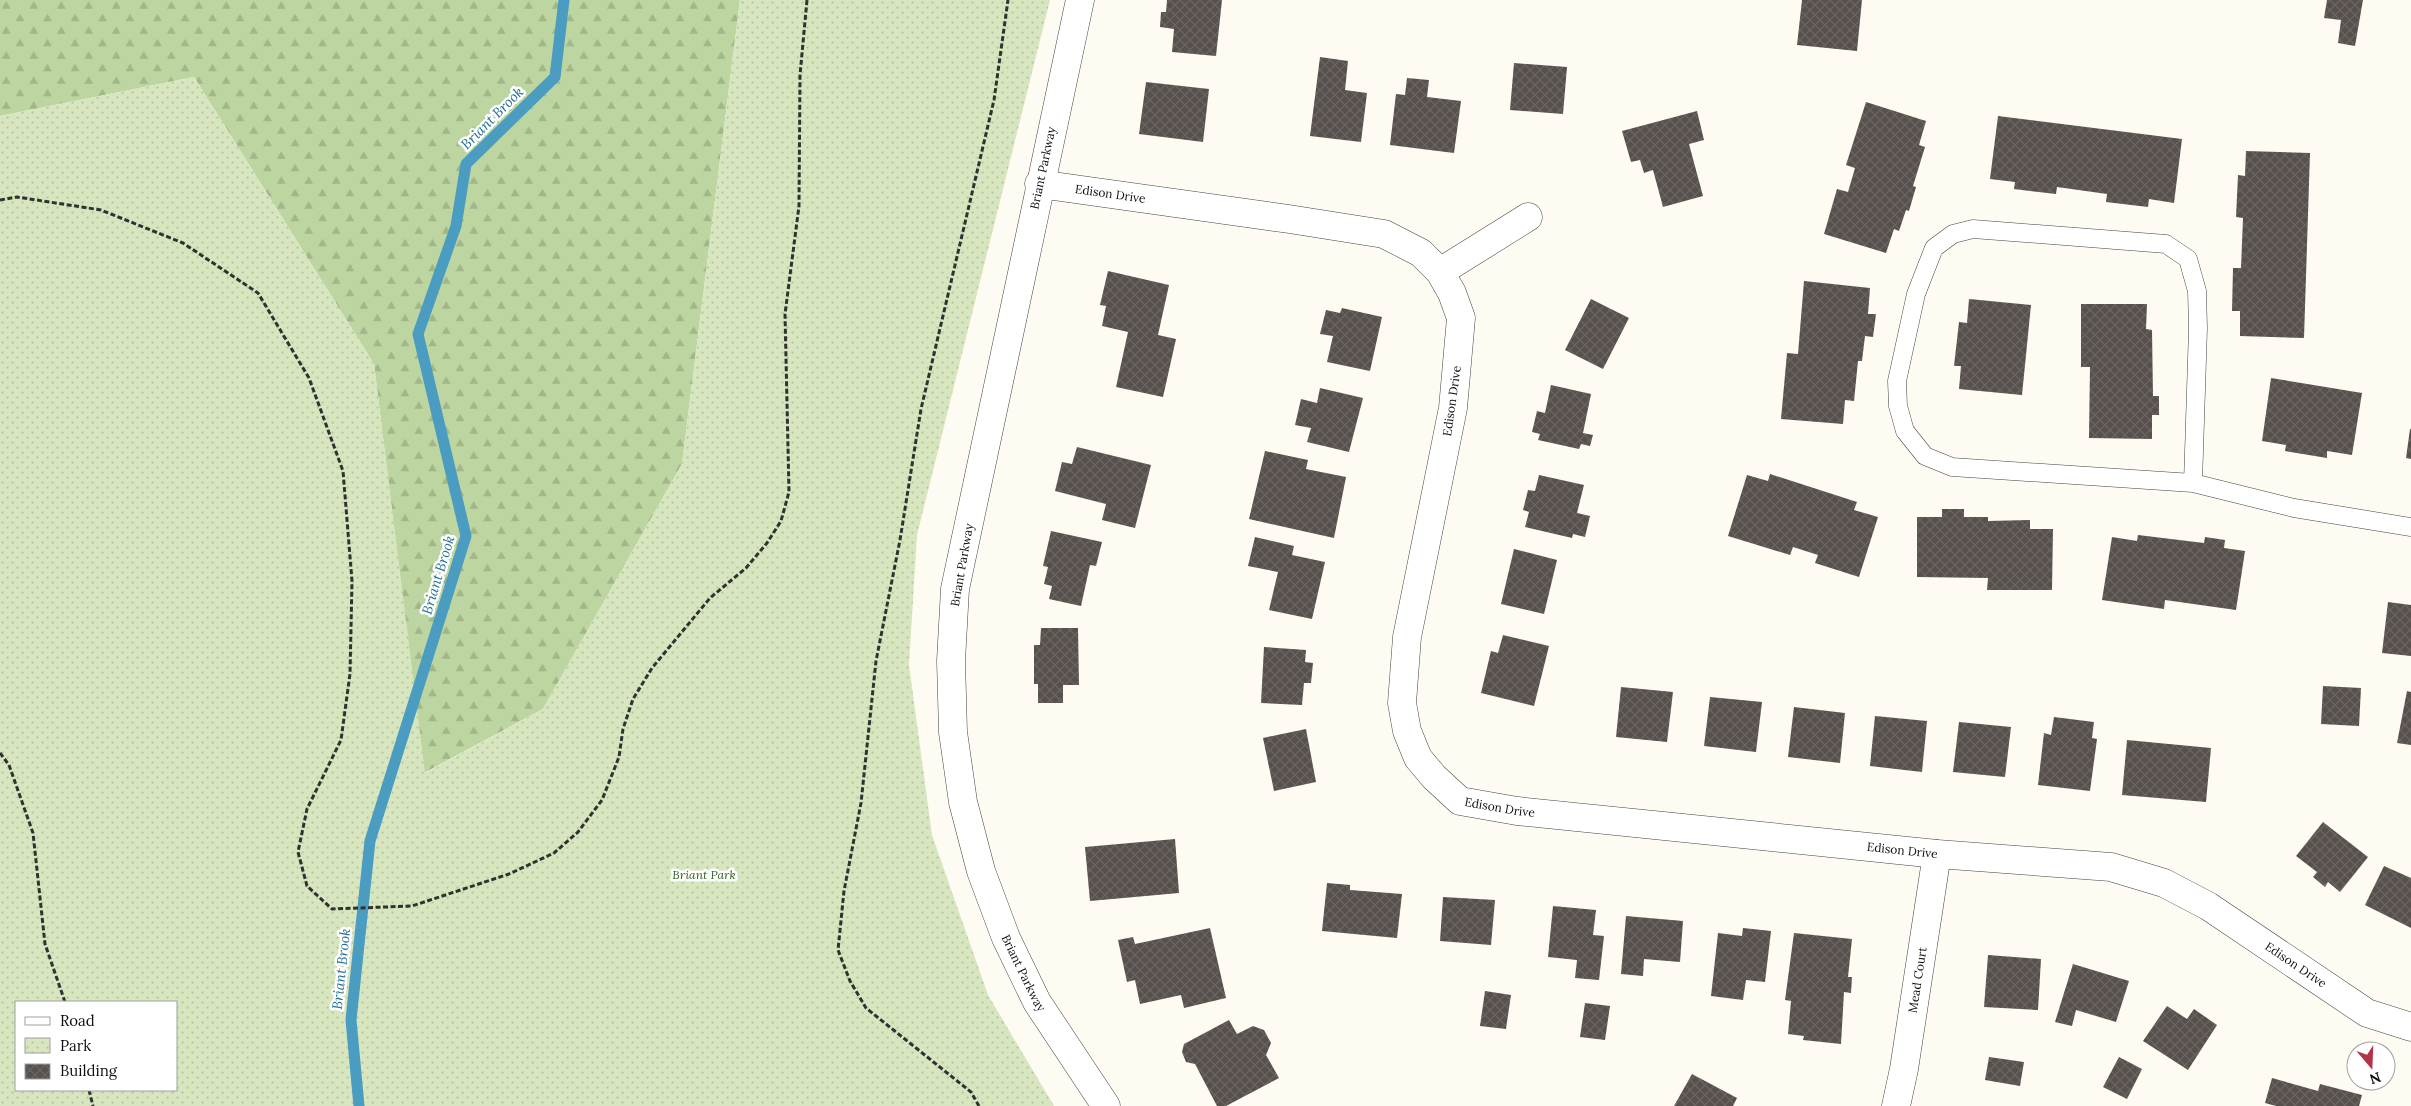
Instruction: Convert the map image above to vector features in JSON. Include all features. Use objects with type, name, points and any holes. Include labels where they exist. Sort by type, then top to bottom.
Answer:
[{"type":"street","name":"Briant Parkway","points":[[1080,0],[1039,184],[955,590],[951,661],[953,732],[966,811],[981,871],[1006,938],[1038,1002],[1106,1106]]},
{"type":"street","name":"Edison Drive","points":[[1039,184],[1289,218],[1384,234],[1421,253],[1440,272],[1452,293],[1461,318],[1453,408],[1407,638],[1402,702],[1407,731],[1418,758],[1434,777],[1460,801],[1517,811],[1937,854],[2111,867],[2164,883],[2208,906],[2367,1013],[2411,1027]]},
{"type":"street","points":[[1440,272],[1528,217]]},
{"type":"street","name":"Mead Court","points":[[1896,1106],[1904,1069],[1937,854]]},
{"type":"lane","points":[[2193,483],[2198,328],[2197,291],[2188,259],[2166,244],[1973,229],[1953,234],[1934,248],[1916,294],[1897,382],[1898,406],[1905,431],[1925,456],[1952,467],[2193,483],[2294,508],[2411,527]]},
{"type":"path","points":[[0,200],[17,197],[101,210],[183,243],[258,293],[309,378],[343,471],[352,581],[350,674],[341,740],[307,809],[298,852],[307,886],[332,910],[412,906],[509,874],[554,853],[578,832],[602,800],[619,757],[623,729],[633,699],[652,668],[710,598],[746,568],[767,543],[781,521],[789,492],[785,314],[799,206],[800,75],[807,0]]},
{"type":"path","points":[[979,1106],[971,1092],[866,1008],[850,981],[838,950],[844,891],[861,803],[876,661],[900,540],[921,409],[994,100],[1008,0]]},
{"type":"path","points":[[0,753],[9,764],[33,833],[45,944],[65,1001]]},
{"type":"path","points":[[89,1091],[93,1106]]},
{"type":"green space","points":[[0,0],[740,0],[682,464],[543,709],[424,773],[374,364],[194,77],[0,116]]},
{"type":"green space","name":"Briant Park","points":[[740,0],[1050,0],[917,535],[909,665],[932,835],[988,995],[1054,1106],[0,1106],[0,116],[194,77],[374,364],[425,773],[543,709],[682,464]]},
{"type":"building","points":[[1167,0],[1222,0],[1216,56],[1172,52],[1174,29],[1160,27],[1161,12],[1166,12]]},
{"type":"building","points":[[1802,0],[1862,0],[1857,51],[1797,45]]},
{"type":"building","points":[[2327,0],[2363,0],[2355,46],[2338,43],[2341,20],[2324,18]]},
{"type":"building","points":[[1320,57],[1348,61],[1345,90],[1367,93],[1361,142],[1310,136]]},
{"type":"building","points":[[1514,63],[1567,67],[1563,114],[1510,110]]},
{"type":"building","points":[[1407,78],[1429,80],[1427,97],[1461,101],[1454,153],[1390,145],[1396,94],[1405,95]]},
{"type":"building","points":[[1146,82],[1209,89],[1203,142],[1139,134]]},
{"type":"building","points":[[1866,102],[1926,121],[1919,145],[1925,147],[1913,186],[1916,187],[1909,211],[1906,210],[1899,231],[1894,229],[1886,253],[1824,234],[1837,189],[1848,192],[1855,168],[1846,165]]},
{"type":"building","points":[[1697,111],[1704,140],[1689,144],[1703,196],[1663,207],[1653,170],[1644,173],[1640,160],[1631,162],[1622,131]]},
{"type":"building","points":[[1998,116],[2182,139],[2174,203],[2149,199],[2148,207],[2106,202],[2107,194],[2057,187],[2056,194],[2014,189],[2015,182],[1990,179]]},
{"type":"building","points":[[2246,151],[2310,153],[2304,338],[2240,336],[2240,311],[2232,311],[2233,268],[2241,268],[2243,218],[2236,217],[2238,175],[2245,176]]},
{"type":"building","points":[[1108,271],[1169,285],[1158,335],[1176,339],[1163,397],[1116,387],[1128,332],[1102,326],[1106,306],[1100,305]]},
{"type":"building","points":[[1804,281],[1870,288],[1868,314],[1876,314],[1873,337],[1865,336],[1862,361],[1858,361],[1854,401],[1845,400],[1843,424],[1781,419],[1787,353],[1798,354]]},
{"type":"building","points":[[1591,299],[1629,318],[1603,369],[1565,350]]},
{"type":"building","points":[[1969,299],[2031,305],[2022,395],[1959,389],[1961,366],[1954,366],[1959,322],[1967,323]]},
{"type":"building","points":[[2081,304],[2147,304],[2146,329],[2152,330],[2153,396],[2159,396],[2159,415],[2152,415],[2152,439],[2089,438],[2090,367],[2081,367]]},
{"type":"building","points":[[1342,308],[1382,317],[1370,371],[1327,362],[1333,336],[1320,334],[1326,310],[1340,313]]},
{"type":"building","points":[[2271,378],[2362,393],[2352,455],[2327,451],[2327,458],[2285,451],[2286,445],[2262,441]]},
{"type":"building","points":[[1551,385],[1591,394],[1583,433],[1593,435],[1590,446],[1581,444],[1579,449],[1538,440],[1540,434],[1532,432],[1537,411],[1545,413]]},
{"type":"building","points":[[1320,388],[1363,398],[1349,452],[1307,442],[1311,428],[1295,425],[1301,399],[1317,403]]},
{"type":"building","points":[[2411,429],[2411,459],[2406,458]]},
{"type":"building","points":[[1077,447],[1151,465],[1135,528],[1102,520],[1106,504],[1055,491],[1062,462],[1072,464]]},
{"type":"building","points":[[1265,451],[1308,460],[1306,469],[1346,477],[1334,538],[1249,519]]},
{"type":"building","points":[[1770,474],[1857,502],[1854,510],[1878,517],[1859,577],[1815,563],[1818,555],[1793,547],[1790,555],[1728,536],[1747,475],[1768,481]]},
{"type":"building","points":[[1539,475],[1584,485],[1577,513],[1590,516],[1585,537],[1573,534],[1572,538],[1525,527],[1529,512],[1523,510],[1528,490],[1535,491]]},
{"type":"building","points":[[1942,509],[1964,509],[1964,517],[1988,517],[1988,521],[2030,520],[2030,529],[2053,529],[2052,590],[1987,590],[1988,578],[1917,577],[1917,517],[1942,517]]},
{"type":"building","points":[[1051,531],[1102,542],[1096,566],[1090,565],[1081,606],[1049,599],[1052,586],[1044,584],[1048,567],[1043,566]]},
{"type":"building","points":[[2138,535],[2204,543],[2205,537],[2225,540],[2224,548],[2245,551],[2236,610],[2165,600],[2164,609],[2102,600],[2112,537],[2137,541]]},
{"type":"building","points":[[1255,537],[1294,546],[1292,555],[1325,562],[1312,619],[1269,610],[1278,572],[1248,566]]},
{"type":"building","points":[[1514,549],[1557,560],[1544,614],[1501,604]]},
{"type":"building","points":[[2388,602],[2411,605],[2411,656],[2382,653]]},
{"type":"building","points":[[1041,628],[1078,628],[1079,685],[1063,685],[1063,703],[1038,703],[1038,684],[1034,684],[1034,645],[1040,645]]},
{"type":"building","points":[[1503,635],[1549,646],[1534,706],[1481,693],[1491,651],[1498,653]]},
{"type":"building","points":[[1264,647],[1306,650],[1305,662],[1313,663],[1311,683],[1304,683],[1302,705],[1261,703]]},
{"type":"building","points":[[2323,686],[2361,688],[2359,726],[2321,724]]},
{"type":"building","points":[[1621,687],[1673,692],[1667,742],[1616,737]]},
{"type":"building","points":[[2407,691],[2411,692],[2411,745],[2397,743]]},
{"type":"building","points":[[1710,697],[1762,702],[1756,752],[1704,746]]},
{"type":"building","points":[[1794,707],[1845,713],[1840,763],[1788,757]]},
{"type":"building","points":[[1875,716],[1927,721],[1922,772],[1870,766]]},
{"type":"building","points":[[2054,717],[2094,722],[2092,738],[2097,739],[2090,791],[2038,785],[2044,733],[2051,735]]},
{"type":"building","points":[[1959,722],[2011,727],[2005,777],[1953,772]]},
{"type":"building","points":[[1306,729],[1316,782],[1274,791],[1263,738]]},
{"type":"building","points":[[2127,740],[2211,748],[2206,802],[2122,795]]},
{"type":"building","points":[[2323,822],[2368,857],[2340,892],[2328,882],[2325,887],[2313,877],[2317,872],[2296,856]]},
{"type":"building","points":[[1175,839],[1179,893],[1090,901],[1085,847]]},
{"type":"building","points":[[2384,866],[2411,878],[2411,928],[2365,905]]},
{"type":"building","points":[[1327,883],[1350,885],[1350,890],[1402,894],[1397,938],[1322,931]]},
{"type":"building","points":[[1443,897],[1495,900],[1491,945],[1440,941]]},
{"type":"building","points":[[1553,906],[1596,910],[1593,935],[1604,936],[1599,980],[1575,978],[1577,960],[1548,957]]},
{"type":"building","points":[[1626,916],[1683,921],[1680,962],[1644,959],[1643,976],[1621,974]]},
{"type":"building","points":[[1210,928],[1226,998],[1184,1008],[1181,995],[1140,1004],[1135,980],[1127,982],[1118,940],[1133,937],[1135,944]]},
{"type":"building","points":[[1743,928],[1771,931],[1765,982],[1746,980],[1743,1000],[1711,996],[1718,933],[1742,936]]},
{"type":"building","points":[[1794,933],[1852,939],[1848,977],[1852,977],[1851,993],[1844,992],[1841,1044],[1803,1040],[1804,1036],[1788,1034],[1791,1001],[1785,1000]]},
{"type":"building","points":[[1988,955],[2041,959],[2038,1010],[1984,1007]]},
{"type":"building","points":[[2073,964],[2129,981],[2116,1022],[2076,1010],[2072,1026],[2055,1022]]},
{"type":"building","points":[[1485,991],[1511,995],[1506,1029],[1480,1026]]},
{"type":"building","points":[[1585,1003],[1610,1006],[1605,1040],[1580,1037]]},
{"type":"building","points":[[2167,1006],[2187,1019],[2194,1009],[2217,1025],[2188,1070],[2143,1041]]},
{"type":"building","points":[[1229,1020],[1237,1034],[1253,1026],[1264,1030],[1271,1043],[1266,1055],[1279,1078],[1226,1106],[1217,1106],[1195,1064],[1186,1062],[1182,1052],[1184,1044]]},
{"type":"building","points":[[1989,1057],[2024,1062],[2020,1086],[1985,1080]]},
{"type":"building","points":[[2119,1057],[2142,1069],[2127,1099],[2103,1087]]},
{"type":"building","points":[[1692,1074],[1737,1098],[1733,1106],[1674,1106]]},
{"type":"building","points":[[2272,1078],[2318,1091],[2320,1084],[2362,1095],[2359,1106],[2276,1106],[2265,1103]]},
{"type":"waterway","name":"Briant Brook","points":[[359,1106],[351,1020],[370,841],[466,536],[418,334],[456,226],[466,164],[555,77],[564,0]]}]
